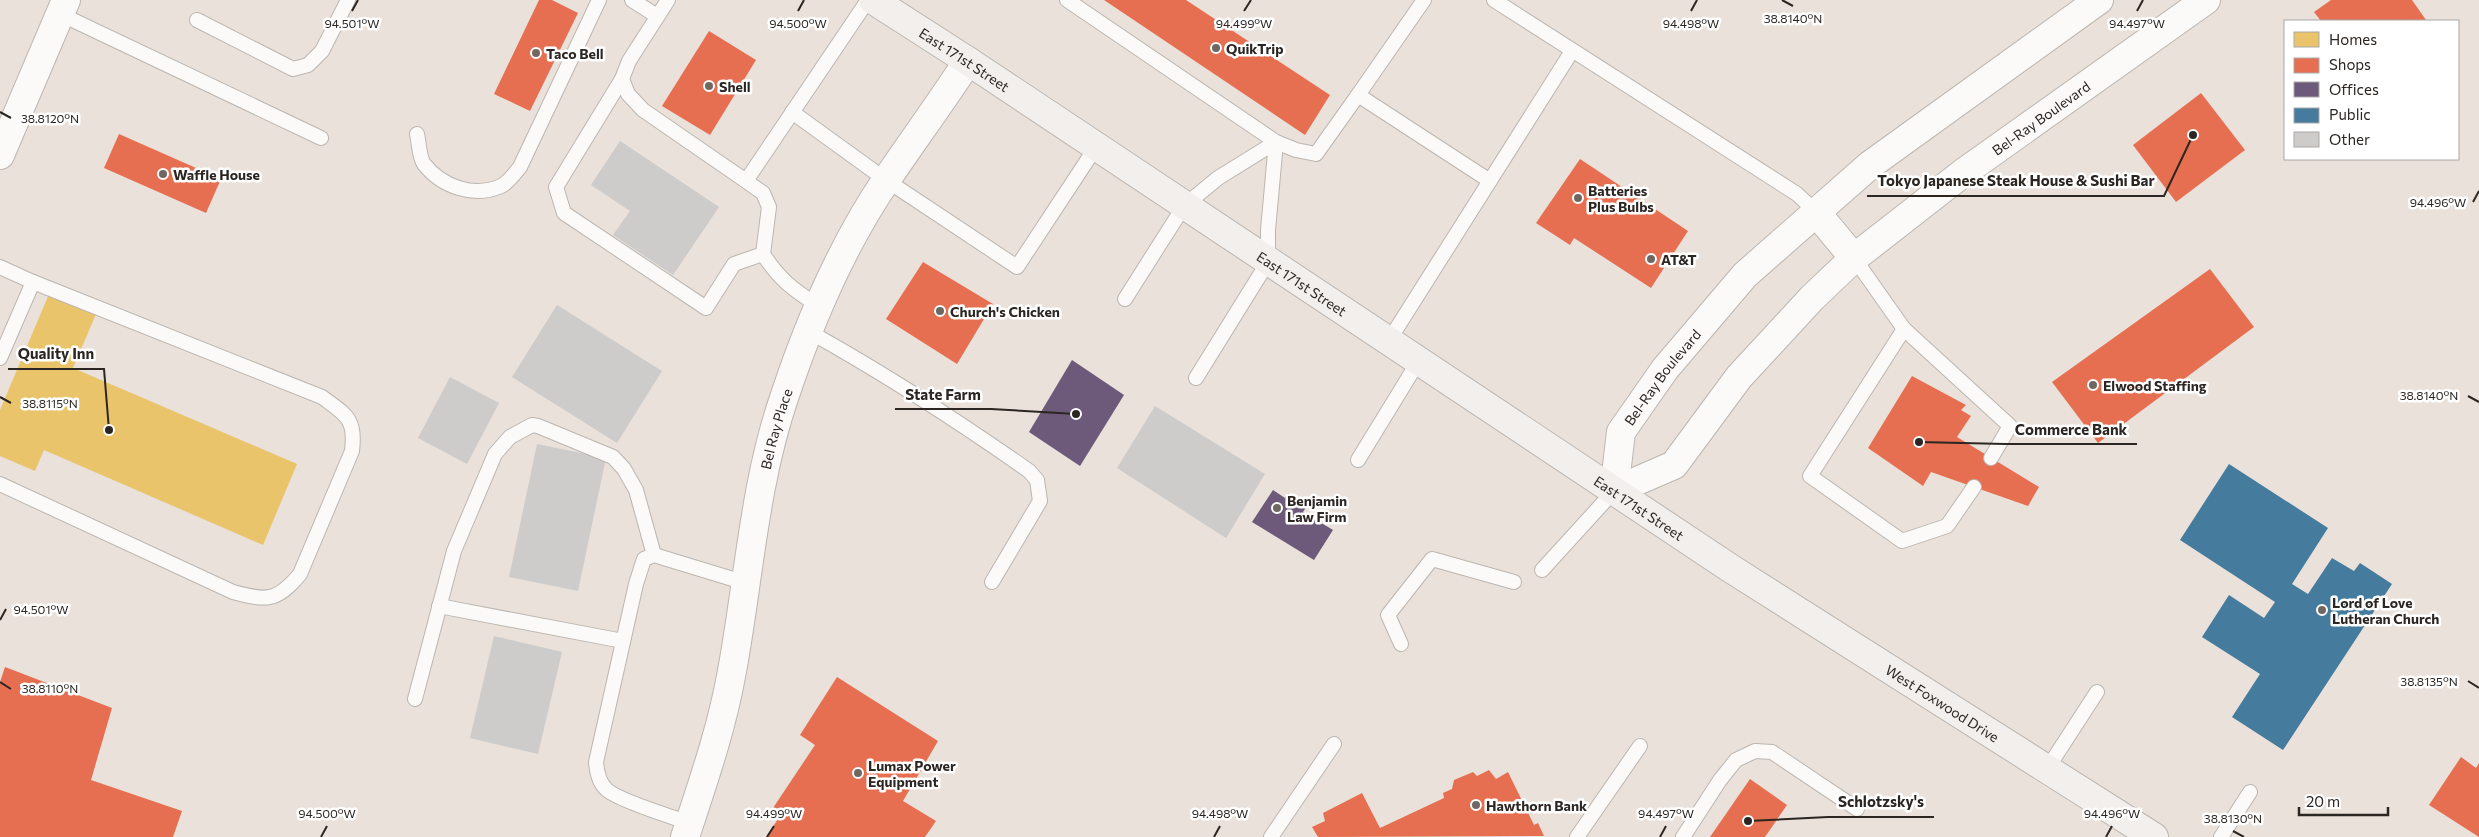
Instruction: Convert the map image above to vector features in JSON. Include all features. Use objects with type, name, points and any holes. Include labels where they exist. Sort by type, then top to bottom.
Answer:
[{"type":"main road","name":"East 171st Street","points":[[873,0],[968,61],[1730,568]]},
{"type":"main road","name":"West Foxwood Drive","points":[[1730,568],[2154,837]]},
{"type":"street","name":"Bel-Ray Boulevard","points":[[1614,491],[1621,432],[1665,369],[1745,275],[1870,165],[2098,0]]},
{"type":"street","name":"Bel-Ray Boulevard","points":[[1614,491],[1674,465],[1739,377],[1812,298],[1854,258],[1963,173],[2206,0]]},
{"type":"street","points":[[0,155],[63,7]]},
{"type":"street","name":"Bel Ray Place","points":[[688,830],[714,752],[732,674],[765,469],[784,396],[818,306],[848,244],[886,180],[968,61]]},
{"type":"street","points":[[1815,212],[1854,258]]},
{"type":"lane","points":[[197,20],[293,69],[308,65],[322,51],[348,0]]},
{"type":"lane","points":[[417,134],[423,163],[439,178],[458,190],[480,191],[503,186],[520,167],[598,0]]},
{"type":"lane","points":[[632,0],[658,16]]},
{"type":"lane","points":[[668,0],[629,61],[622,79],[556,187],[564,214],[706,308],[734,264],[763,254]]},
{"type":"lane","points":[[746,181],[868,0]]},
{"type":"lane","points":[[1067,0],[1276,142],[1296,150],[1316,154],[1424,0]]},
{"type":"lane","points":[[1494,0],[1797,194],[1815,212]]},
{"type":"lane","points":[[63,7],[321,138]]},
{"type":"lane","points":[[1388,342],[1572,50]]},
{"type":"lane","points":[[622,79],[628,94],[643,110],[763,193],[769,207],[763,254],[778,276],[818,306]]},
{"type":"lane","points":[[1358,95],[1490,181]]},
{"type":"lane","points":[[792,112],[886,180],[1017,267],[1096,147]]},
{"type":"lane","points":[[1125,299],[1184,206],[1218,178],[1276,142]]},
{"type":"lane","points":[[1196,378],[1268,262],[1268,230],[1276,142]]},
{"type":"lane","points":[[1854,258],[1904,329],[2010,426],[1991,458]]},
{"type":"lane","points":[[0,267],[33,282],[322,397],[346,415],[354,432],[352,451],[300,574],[288,590],[275,597],[253,598],[232,592],[0,484]]},
{"type":"lane","points":[[0,358],[33,282]]},
{"type":"lane","points":[[1904,329],[1810,476],[1902,541],[1947,526],[1974,487]]},
{"type":"lane","points":[[808,331],[868,364],[965,426],[1029,471],[1037,480],[1040,501],[992,582]]},
{"type":"lane","points":[[1358,460],[1418,362]]},
{"type":"lane","points":[[415,699],[454,551],[495,454],[510,437],[532,425],[578,441],[613,457],[634,486],[654,555]]},
{"type":"lane","points":[[1542,570],[1614,491]]},
{"type":"lane","points":[[688,830],[614,795],[601,783],[597,772],[596,762],[623,641],[644,559],[654,555],[746,583]]},
{"type":"lane","points":[[1401,644],[1388,615],[1432,559],[1514,582]]},
{"type":"lane","points":[[439,606],[623,641]]},
{"type":"lane","points":[[2047,769],[2097,692]]},
{"type":"lane","points":[[1271,837],[1334,744]]},
{"type":"lane","points":[[1577,837],[1640,746]]},
{"type":"lane","points":[[1684,837],[1720,780],[1736,760],[1755,751],[1772,752],[1857,808]]},
{"type":"lane","points":[[2221,837],[2250,792]]},
{"type":"building: Homes","points":[[49,294],[96,314],[73,368],[297,464],[263,545],[44,450],[35,471],[0,456],[0,410]]},
{"type":"building: Shops","name":"Taco Bell","points":[[539,0],[552,0],[578,13],[530,111],[494,94]]},
{"type":"building: Shops","name":"QuikTrip","points":[[1104,0],[1186,0],[1330,95],[1305,135]]},
{"type":"building: Shops","points":[[2331,0],[2412,0],[2426,20],[2320,20],[2314,12]]},
{"type":"building: Shops","points":[[709,31],[756,60],[710,135],[662,106]]},
{"type":"building: Shops","points":[[2201,93],[2245,150],[2176,202],[2133,145]]},
{"type":"building: Shops","name":"Waffle House","points":[[119,134],[221,179],[206,213],[104,168]]},
{"type":"building: Shops","points":[[1580,159],[1688,231],[1651,288],[1574,238],[1570,245],[1536,223]]},
{"type":"building: Shops","name":"Church's Chicken","points":[[923,262],[993,304],[957,364],[886,319]]},
{"type":"building: Shops","points":[[2210,269],[2254,327],[2098,443],[2052,382]]},
{"type":"building: Shops","points":[[1912,376],[1966,405],[1961,410],[1971,416],[1957,437],[2039,487],[2028,506],[1931,472],[1923,486],[1868,448]]},
{"type":"building: Shops","points":[[5,667],[112,708],[91,780],[182,811],[173,837],[0,837],[0,682]]},
{"type":"building: Shops","name":"Lumax Power Equipment","points":[[837,677],[938,741],[903,801],[936,821],[925,837],[766,837],[778,819],[771,811],[815,745],[800,735]]},
{"type":"building: Shops","points":[[2461,757],[2476,768],[2479,763],[2479,837],[2429,805]]},
{"type":"building: Shops","name":"Hawthorn Bank","points":[[1489,770],[1496,779],[1508,772],[1534,825],[1538,823],[1544,836],[1318,837],[1312,827],[1325,821],[1323,813],[1362,793],[1380,828],[1444,798],[1443,793],[1452,789],[1454,780],[1473,772],[1477,776]]},
{"type":"building: Shops","points":[[1750,779],[1787,805],[1765,837],[1710,837]]},
{"type":"building: Offices","points":[[1072,360],[1124,395],[1080,466],[1029,432]]},
{"type":"building: Offices","points":[[1273,490],[1285,498],[1288,493],[1307,506],[1303,512],[1333,530],[1314,560],[1252,522]]},
{"type":"building: Public","name":"Lord of Love Lutheran Church","points":[[2229,464],[2328,528],[2292,584],[2308,594],[2332,558],[2354,571],[2360,563],[2392,584],[2283,750],[2232,717],[2260,674],[2202,637],[2229,595],[2264,618],[2275,602],[2180,540]]},
{"type":"building: Other","points":[[620,141],[719,207],[673,275],[613,235],[630,211],[591,185]]},
{"type":"building: Other","points":[[557,305],[662,371],[617,443],[512,377]]},
{"type":"building: Other","points":[[450,377],[499,403],[467,464],[418,438]]},
{"type":"building: Other","points":[[1155,406],[1265,474],[1226,538],[1117,468]]},
{"type":"building: Other","points":[[537,444],[606,458],[578,591],[509,577]]},
{"type":"building: Other","points":[[494,636],[562,652],[538,754],[470,738]]},
{"type":"place","name":"QuikTrip","points":[[1216,48]]},
{"type":"place","name":"Taco Bell","points":[[536,53]]},
{"type":"place","name":"Shell","points":[[709,86]]},
{"type":"place","name":"Tokyo Japanese Steak House & Sushi Bar","points":[[2193,135]]},
{"type":"place","name":"Waffle House","points":[[163,174]]},
{"type":"place","name":"Batteries Plus Bulbs","points":[[1578,198]]},
{"type":"place","name":"AT&T","points":[[1651,259]]},
{"type":"place","name":"Church's Chicken","points":[[940,311]]},
{"type":"place","name":"Elwood Staffing","points":[[2093,385]]},
{"type":"place","name":"State Farm","points":[[1076,414]]},
{"type":"place","name":"Quality Inn","points":[[109,430]]},
{"type":"place","name":"Commerce Bank","points":[[1919,442]]},
{"type":"place","name":"Benjamin Law Firm","points":[[1277,508]]},
{"type":"place","name":"Lord of Love Lutheran Church","points":[[2322,610]]},
{"type":"place","name":"Lumax Power Equipment","points":[[858,773]]},
{"type":"place","name":"Hawthorn Bank","points":[[1476,805]]},
{"type":"place","name":"Schlotzsky's","points":[[1748,821]]}]
